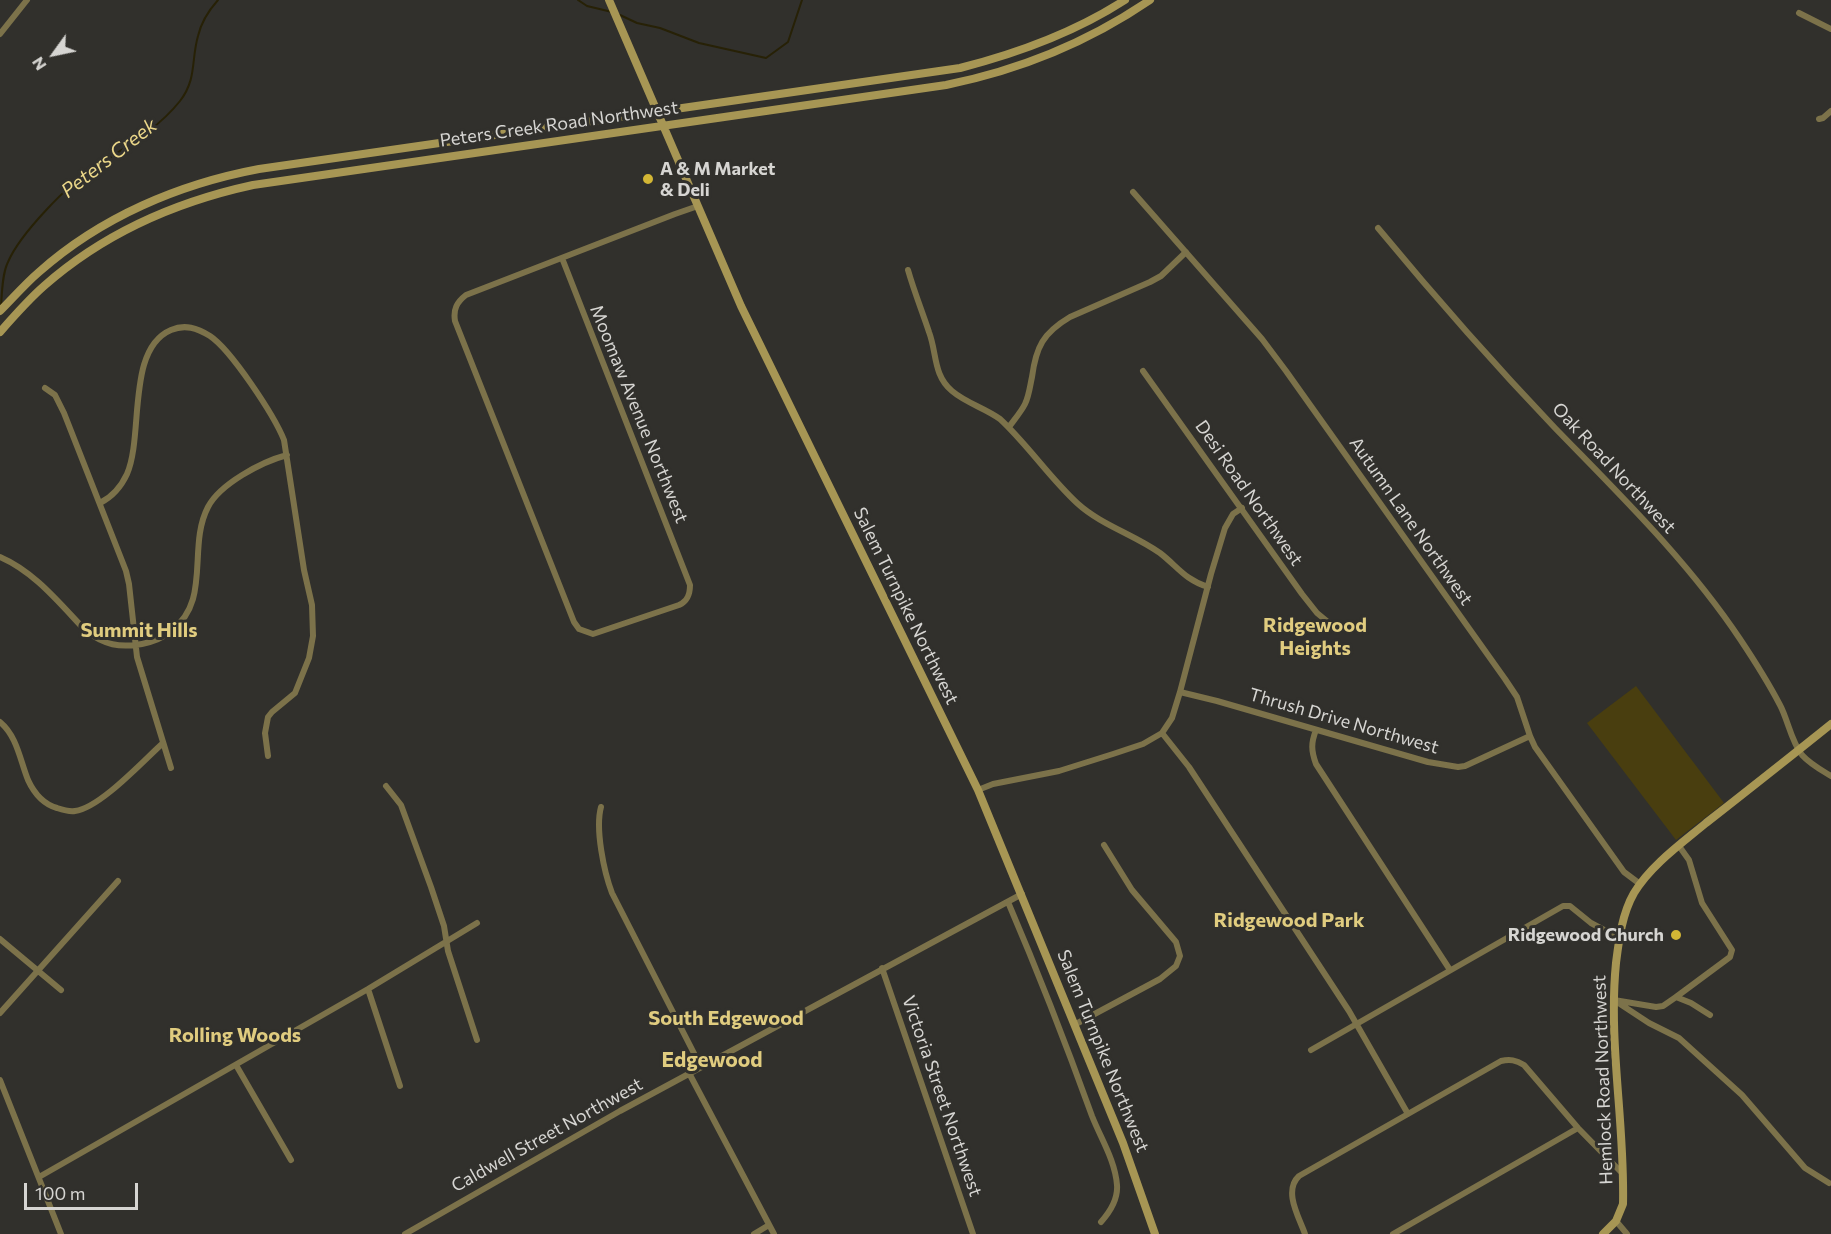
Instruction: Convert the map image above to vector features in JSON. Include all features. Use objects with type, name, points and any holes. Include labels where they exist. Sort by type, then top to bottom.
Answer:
[{"type":"main road","name":"Salem Turnpike Northwest","points":[[609,0],[746,316],[978,790],[1133,1170],[1155,1234]]},
{"type":"main road","name":"Peters Creek Road Northwest","points":[[0,311],[39,272],[81,240],[131,211],[177,191],[215,179],[259,170],[960,68],[1000,58],[1055,38],[1125,0]]},
{"type":"main road","name":"Peters Creek Road Northwest","points":[[0,332],[43,286],[87,252],[161,212],[218,192],[976,79],[1054,54],[1106,28],[1150,0]]},
{"type":"main road","name":"Hemlock Road Northwest","points":[[1616,1221],[1623,1204],[1623,1174],[1614,1000],[1619,938],[1629,903],[1640,884],[1679,846],[1831,724]]},
{"type":"main road","points":[[1603,1234],[1616,1221]]},
{"type":"street","points":[[0,34],[27,0]]},
{"type":"street","points":[[1799,13],[1831,29]]},
{"type":"street","points":[[1819,118],[1823,118],[1831,111]]},
{"type":"street","name":"Autumn Lane Northwest","points":[[1133,192],[1268,347],[1506,679],[1521,706],[1530,736],[1540,754],[1624,872],[1640,884]]},
{"type":"street","points":[[562,258],[698,206]]},
{"type":"street","name":"Oak Road Northwest","points":[[1378,228],[1516,387],[1644,522],[1709,596],[1736,632],[1764,676],[1799,750]]},
{"type":"street","points":[[1009,427],[1026,404],[1034,360],[1047,334],[1070,317],[1161,276],[1186,252]]},
{"type":"street","name":"Moomaw Avenue Northwest","points":[[562,258],[689,582],[689,596],[683,603],[654,615],[593,634],[586,633],[575,624],[454,321],[456,306],[466,295],[562,258]]},
{"type":"street","points":[[908,270],[930,333],[942,381],[954,393],[990,412],[1009,427],[1050,475],[1090,514],[1142,541],[1167,558],[1190,580],[1208,586]]},
{"type":"street","points":[[100,503],[119,488],[130,465],[143,367],[149,350],[158,338],[174,328],[196,328],[215,339],[263,402],[280,430],[287,455],[300,547],[312,605],[313,628],[306,667],[295,693],[268,717],[265,733],[268,756]]},
{"type":"street","name":"Desi Road Northwest","points":[[1143,371],[1317,614],[1334,627]]},
{"type":"street","points":[[45,388],[59,401],[128,578],[140,672],[171,768]]},
{"type":"street","points":[[0,557],[22,569],[34,579],[94,638],[113,645],[147,643],[168,633],[184,619],[190,610],[196,588],[202,524],[209,505],[217,494],[231,482],[269,461],[287,455]]},
{"type":"street","points":[[978,790],[993,784],[1059,771],[1143,744],[1162,733],[1172,718],[1229,519],[1242,508]]},
{"type":"street","name":"Thrush Drive Northwest","points":[[1180,692],[1217,700],[1428,762],[1458,767],[1475,763],[1505,746],[1530,736]]},
{"type":"street","points":[[0,722],[11,733],[28,778],[37,794],[48,804],[67,811],[84,809],[100,800],[163,743]]},
{"type":"street","points":[[1317,730],[1311,749],[1316,764],[1450,970]]},
{"type":"street","points":[[1162,733],[1189,767],[1342,1001],[1408,1114]]},
{"type":"street","points":[[1799,750],[1808,761],[1831,776]]},
{"type":"street","points":[[386,786],[402,805],[444,926],[448,951],[477,1040]]},
{"type":"street","points":[[600,807],[599,835],[608,884],[701,1067]]},
{"type":"street","points":[[1074,1025],[1161,978],[1176,966],[1180,956],[1174,939],[1139,899],[1104,845]]},
{"type":"street","points":[[1614,1000],[1656,1007],[1663,1006],[1730,957],[1732,950],[1702,903],[1689,860],[1679,846]]},
{"type":"street","points":[[0,1012],[118,880]]},
{"type":"street","name":"Caldwell Street Northwest","points":[[405,1234],[609,1117],[1022,894]]},
{"type":"street","points":[[1008,902],[1042,982],[1113,1165],[1118,1188],[1112,1207],[1101,1222]]},
{"type":"street","points":[[1311,1050],[1563,906],[1570,906],[1591,922],[1619,938]]},
{"type":"street","points":[[39,1177],[369,989],[477,923]]},
{"type":"street","points":[[0,939],[61,990]]},
{"type":"street","name":"Victoria Street Northwest","points":[[882,968],[973,1234]]},
{"type":"street","points":[[369,989],[400,1086]]},
{"type":"street","points":[[1676,997],[1710,1015]]},
{"type":"street","points":[[1614,1000],[1641,1018],[1679,1038],[1742,1095],[1805,1168],[1828,1183]]},
{"type":"street","points":[[1305,1234],[1291,1191],[1299,1176],[1501,1061],[1514,1060],[1524,1065],[1578,1128],[1623,1174]]},
{"type":"street","points":[[236,1065],[291,1160]]},
{"type":"street","points":[[689,1073],[774,1234]]},
{"type":"street","points":[[0,1080],[61,1234]]},
{"type":"street","points":[[1394,1234],[1578,1128]]},
{"type":"street","points":[[1616,1221],[1627,1234]]},
{"type":"street","points":[[754,1234],[769,1225]]},
{"type":"shaded area","points":[[1636,686],[1724,803],[1676,840],[1587,723]]},
{"type":"waterway","name":"Peters Creek","points":[[1,307],[6,267],[23,238],[46,210],[83,175],[151,130],[180,101],[189,85],[201,26],[218,0]]},
{"type":"waterway","name":"Peters Creek","points":[[578,0],[587,6],[612,12]]},
{"type":"waterway","name":"Peters Creek","points":[[620,15],[637,23],[660,28],[699,43],[766,58],[788,42],[802,0]]},
{"type":"place","name":"A & M Market & Deli","points":[[648,179]]},
{"type":"place","name":"Ridgewood Church","points":[[1676,935]]},
{"type":"district","name":"Summit Hills","points":[[139,630]]},
{"type":"district","name":"Ridgewood Heights","points":[[1315,636]]},
{"type":"district","name":"Ridgewood Park","points":[[1289,920]]},
{"type":"district","name":"South Edgewood","points":[[726,1018]]},
{"type":"district","name":"Rolling Woods","points":[[235,1035]]},
{"type":"district","name":"Edgewood","points":[[712,1060]]}]
